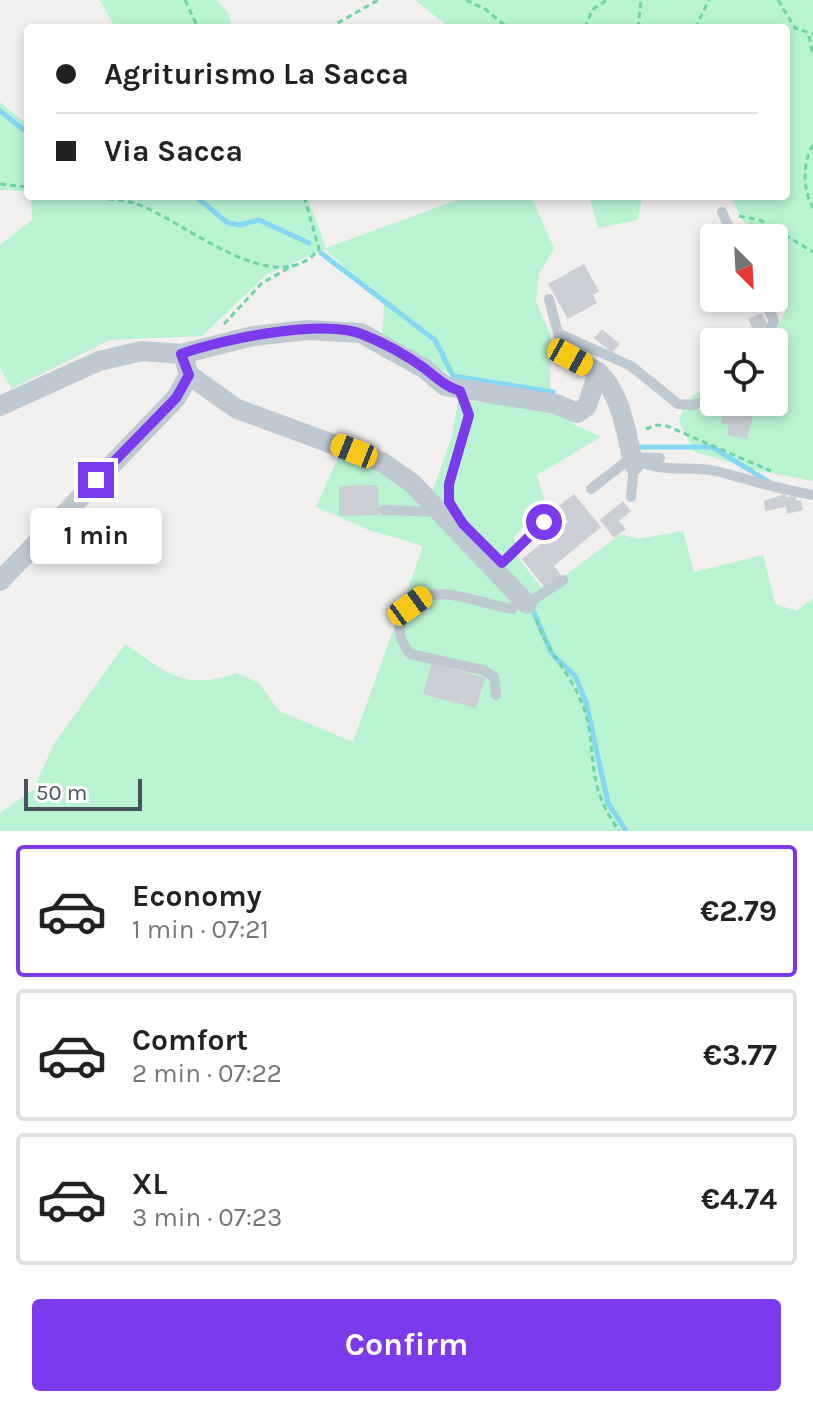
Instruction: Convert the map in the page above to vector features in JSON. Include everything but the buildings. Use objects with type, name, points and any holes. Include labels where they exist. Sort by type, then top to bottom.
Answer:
[{"type":"street","points":[[0,406],[99,361],[142,351],[181,354],[206,345],[253,336],[308,330],[361,333],[425,369],[445,386],[460,391],[488,391],[556,404],[577,413],[587,406],[598,372]]},
{"type":"street","points":[[181,354],[189,375],[237,409],[382,462],[413,484],[523,600]]},
{"type":"street","points":[[570,357],[598,372],[610,384],[621,407],[631,455]]},
{"type":"street","points":[[0,581],[176,398],[189,375]]},
{"type":"lane","points":[[722,212],[728,224]]},
{"type":"lane","points":[[549,299],[558,333],[570,357]]},
{"type":"lane","points":[[558,333],[631,366],[678,404],[700,402]]},
{"type":"lane","points":[[460,391],[469,415],[449,502],[502,563],[544,522]]},
{"type":"lane","points":[[591,489],[631,455],[660,458]]},
{"type":"lane","points":[[631,455],[648,467],[719,471],[778,491],[813,495]]},
{"type":"lane","points":[[631,455],[631,497]]},
{"type":"lane","points":[[384,510],[438,512]]},
{"type":"lane","points":[[496,695],[494,677],[483,670],[410,654],[400,640],[399,623],[410,606],[423,597],[464,595],[512,609],[563,580]]},
{"type":"path","points":[[185,0],[196,24]]},
{"type":"path","points":[[336,24],[378,0]]},
{"type":"path","points":[[466,0],[485,9],[503,24]]},
{"type":"path","points":[[587,24],[592,10],[607,0]]},
{"type":"path","points":[[638,24],[641,0]]},
{"type":"path","points":[[697,24],[709,0]]},
{"type":"path","points":[[778,0],[795,28],[811,35],[813,56]]},
{"type":"path","points":[[813,145],[809,151],[805,192],[813,208]]},
{"type":"path","points":[[0,184],[24,187]]},
{"type":"path","points":[[109,200],[133,203],[261,267],[297,264]]},
{"type":"path","points":[[235,315],[262,283],[310,260],[319,249],[305,200]]},
{"type":"path","points":[[722,212],[736,213],[742,219],[760,220],[813,252]]},
{"type":"path","points":[[631,455],[636,433],[656,425],[732,452],[778,474]]},
{"type":"path","points":[[523,600],[533,611],[545,646],[569,675],[581,701],[591,727],[596,785],[619,831]]},
{"type":"green space","points":[[100,0],[217,0],[228,13],[232,24],[113,24]]},
{"type":"green space","points":[[415,0],[813,0],[813,481],[751,469],[695,452],[679,422],[685,402],[700,391],[700,416],[788,416],[788,328],[777,328],[788,312],[788,224],[745,224],[732,200],[790,200],[790,24],[445,24]]},
{"type":"green space","points":[[0,102],[24,122],[24,191],[0,190]]},
{"type":"green space","points":[[31,200],[308,200],[326,248],[457,200],[533,200],[554,248],[539,274],[536,302],[550,334],[550,391],[465,379],[441,370],[382,335],[384,304],[325,249],[266,275],[202,336],[110,340],[11,389],[0,367],[0,245],[32,220]]},
{"type":"green space","points":[[590,200],[641,200],[638,220],[598,228]]},
{"type":"green space","points":[[458,401],[560,407],[573,424],[601,437],[537,475],[545,503],[514,537],[517,556],[544,591],[621,534],[638,539],[683,531],[694,572],[763,555],[775,604],[797,611],[813,598],[813,831],[0,831],[0,813],[33,790],[54,744],[125,644],[166,671],[189,680],[237,673],[259,683],[279,711],[353,742],[423,546],[369,530],[316,507],[345,442],[431,495],[452,436]]},
{"type":"waterway","points":[[0,111],[24,130]]},
{"type":"waterway","points":[[200,200],[228,223],[240,225],[259,220],[309,243]]},
{"type":"waterway","points":[[321,253],[435,340],[453,376],[553,392]]},
{"type":"waterway","points":[[640,447],[712,447],[769,482]]},
{"type":"waterway","points":[[532,608],[552,654],[575,676],[586,702],[608,803],[626,831]]},
{"type":"route","points":[[96,480],[176,398],[189,375],[181,354],[206,345],[253,336],[308,330],[361,333],[425,369],[445,386],[460,391],[469,415],[449,484],[449,502],[475,538],[502,563],[544,522]]}]
